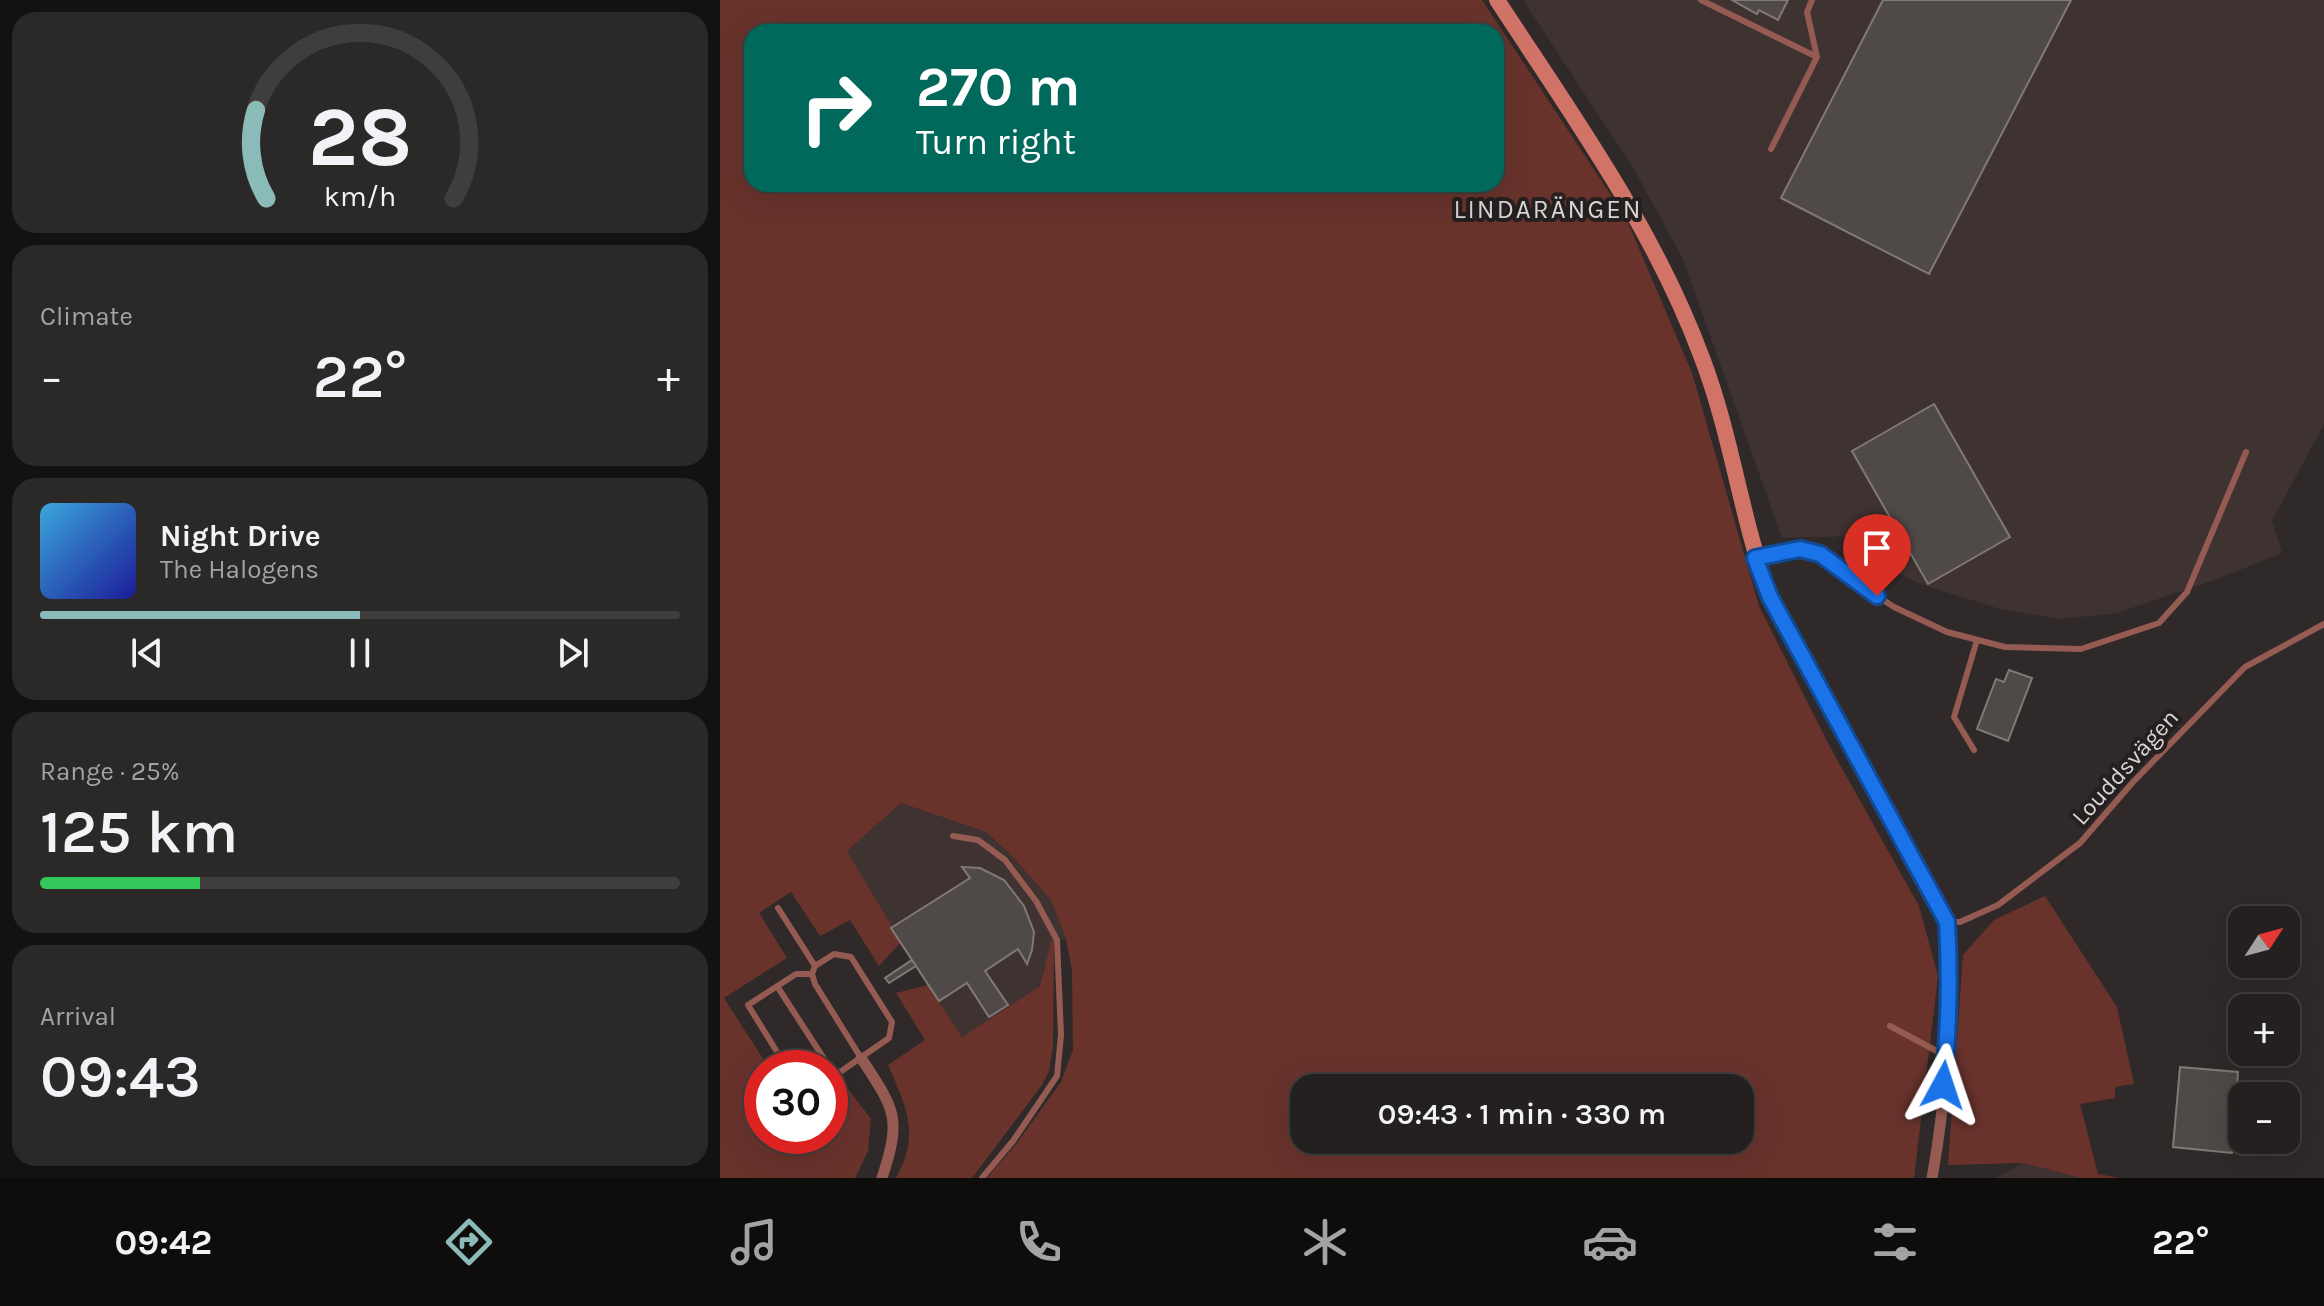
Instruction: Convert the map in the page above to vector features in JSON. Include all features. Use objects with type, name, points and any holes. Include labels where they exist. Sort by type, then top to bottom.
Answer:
[{"type":"street","points":[[1497,0],[1593,145],[1681,306],[1721,412],[1755,558],[1770,597],[1947,922],[1946,1056],[1932,1178]]},
{"type":"street","points":[[861,1058],[886,1097],[893,1116],[893,1144],[882,1178]]},
{"type":"lane","points":[[1701,0],[1817,57]]},
{"type":"lane","points":[[1771,149],[1817,57],[1807,12],[1812,0]]},
{"type":"lane","points":[[1755,558],[1800,549],[1820,554],[1894,607],[1947,632],[2005,647],[2081,649],[2159,623],[2187,592],[2246,452]]},
{"type":"lane","name":"Louddsvägen","points":[[1947,922],[1960,922],[1998,905],[2080,843],[2133,782],[2245,667],[2324,624]]},
{"type":"lane","points":[[1974,750],[1954,717],[1977,640]]},
{"type":"lane","points":[[953,836],[978,840],[1005,860],[1036,901],[1057,940],[1061,1035],[1057,1076],[1013,1141],[982,1178]]},
{"type":"lane","points":[[778,908],[814,970],[815,984],[861,1058]]},
{"type":"lane","points":[[776,1050],[748,1005],[796,974],[814,970],[834,954],[851,957],[892,1022],[889,1038],[848,1064]]},
{"type":"lane","points":[[777,986],[817,1050]]},
{"type":"lane","points":[[1890,1026],[1946,1056]]},
{"type":"shaded area","points":[[720,0],[1482,0],[1498,24],[744,24],[744,192],[1504,192],[1504,33],[1626,218],[1692,373],[1759,606],[1830,747],[1919,906],[1938,976],[1914,1178],[987,1178],[1061,1082],[1073,1050],[1072,970],[1066,939],[1051,900],[986,832],[901,803],[847,851],[901,942],[879,966],[850,920],[820,936],[791,892],[759,913],[787,958],[724,998],[757,1050],[744,1050],[744,1154],[848,1154],[849,1090],[871,1119],[868,1151],[855,1178],[720,1178]]},
{"type":"shaded area","points":[[1523,0],[2324,0],[2324,424],[2272,521],[2282,553],[2117,613],[2060,619],[2000,609],[1921,584],[1898,573],[1850,536],[1782,538],[1683,259],[1634,169]]},
{"type":"shaded area","points":[[901,803],[986,832],[1051,900],[1066,939],[1051,941],[1040,986],[962,1037],[891,928],[847,851]]},
{"type":"shaded area","points":[[2045,896],[2117,1007],[2134,1084],[2115,1087],[2115,1098],[2080,1104],[2098,1174],[2120,1178],[2081,1178],[2023,1163],[1948,1165],[1963,955],[1994,920]]},
{"type":"shaded area","points":[[1054,940],[1053,1047],[1049,1071],[1042,1085],[972,1178],[896,1178],[908,1148],[909,1134],[905,1108],[888,1065],[925,1040],[896,993],[928,985],[962,1037],[1040,986],[1051,941]]},
{"type":"shaded area","points":[[2023,1163],[2081,1178],[1996,1178]]},
{"type":"building","points":[[1732,0],[1788,0],[1778,20],[1759,10],[1757,14]]},
{"type":"building","points":[[1883,0],[2071,0],[1929,274],[1781,198]]},
{"type":"building","points":[[1934,404],[2010,537],[1928,584],[1852,451]]},
{"type":"building","points":[[2009,670],[2032,678],[2008,741],[1977,729],[1996,679],[2004,682]]},
{"type":"building","points":[[962,867],[980,868],[1004,880],[1024,906],[1034,932],[1027,964],[1018,949],[985,971],[1008,1005],[989,1017],[967,983],[939,1001],[891,928],[970,878]]},
{"type":"building","points":[[912,960],[916,966],[889,983],[885,978]]},
{"type":"building","points":[[2180,1067],[2238,1072],[2237,1082],[2228,1082],[2228,1153],[2173,1147]]},
{"type":"district","name":"LINDARÄNGEN","points":[[1548,209]]},
{"type":"route","points":[[1877,596],[1820,554],[1800,549],[1755,558],[1770,597],[1947,922],[1949,954],[1943,1085]]}]
